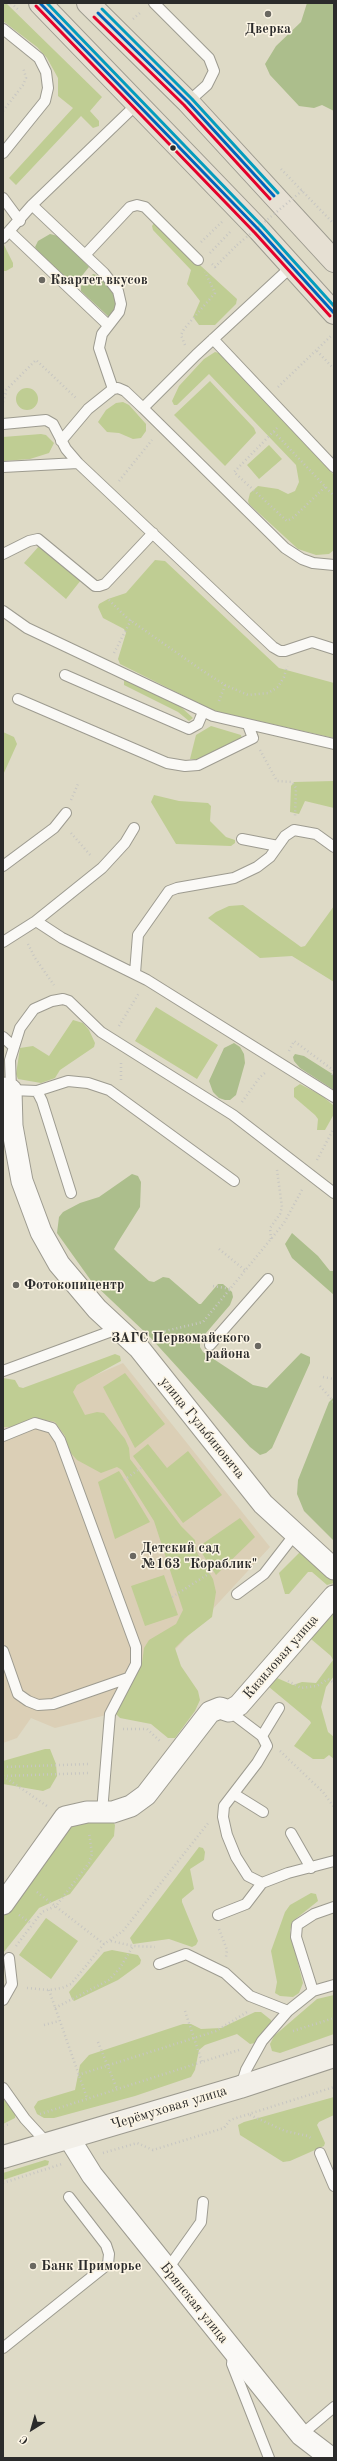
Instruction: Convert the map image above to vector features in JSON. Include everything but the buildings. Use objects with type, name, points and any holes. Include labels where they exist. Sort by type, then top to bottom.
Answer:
[{"type":"highway","points":[[40,3],[177,144],[292,266],[334,313]]},
{"type":"highway","points":[[88,3],[188,102],[334,261]]},
{"type":"main road","name":"Черёмуховая улица","points":[[3,2157],[240,2087],[334,2056]]},
{"type":"street","name":"улица Гульбиновича","points":[[7,1089],[22,1181],[41,1232],[58,1264],[78,1288],[139,1348],[263,1504],[334,1569]]},
{"type":"street","name":"Кизиловая улица","points":[[229,1711],[239,1705],[270,1672],[334,1596]]},
{"type":"street","points":[[3,1904],[64,1817],[113,1812],[131,1806],[146,1795],[210,1712],[220,1708],[229,1711]]},
{"type":"street","name":"Брянская улица","points":[[69,2138],[81,2159],[167,2270],[301,2435],[331,2458]]},
{"type":"lane","points":[[154,3],[209,58],[214,71],[207,85],[188,102]]},
{"type":"lane","points":[[3,29],[39,58],[46,72],[48,88],[45,101],[3,153]]},
{"type":"lane","points":[[108,325],[7,235],[32,205],[138,104]]},
{"type":"lane","points":[[3,198],[20,221]]},
{"type":"lane","points":[[32,205],[85,255],[118,291],[121,304],[119,312],[108,325],[100,340],[99,348],[113,389]]},
{"type":"lane","points":[[85,255],[130,207],[137,205],[145,207],[194,256]]},
{"type":"lane","points":[[143,408],[196,355],[292,266]]},
{"type":"lane","points":[[213,339],[334,468]]},
{"type":"lane","points":[[61,441],[88,409],[113,389],[118,388],[125,391],[285,548],[307,561],[334,565]]},
{"type":"lane","points":[[3,424],[46,420],[53,424],[61,441],[78,463],[273,647],[280,651],[312,642],[334,649]]},
{"type":"lane","points":[[3,467],[78,463]]},
{"type":"lane","points":[[3,554],[29,541],[38,539],[95,586],[105,584],[153,533]]},
{"type":"lane","points":[[3,612],[27,628],[203,712],[248,725],[334,744]]},
{"type":"lane","points":[[65,675],[184,727],[196,726],[203,712]]},
{"type":"lane","points":[[18,699],[167,764],[179,766],[198,765],[254,738],[248,725]]},
{"type":"lane","points":[[3,866],[46,835],[63,818]]},
{"type":"lane","points":[[3,942],[36,921],[102,868],[125,843],[134,828]]},
{"type":"lane","points":[[135,973],[138,935],[169,891],[177,888],[234,878],[257,867],[270,857],[285,836],[294,830],[316,834],[334,847]]},
{"type":"lane","points":[[242,839],[278,846]]},
{"type":"lane","points":[[36,921],[62,938],[147,980],[334,1096]]},
{"type":"lane","points":[[234,1181],[122,1097],[110,1090],[88,1082],[68,1081],[37,1091],[7,1089],[10,1060],[20,1028],[34,1009],[52,1001],[63,999],[69,1001],[101,1032],[233,1115],[334,1193]]},
{"type":"lane","points":[[3,1037],[14,1047]]},
{"type":"lane","points":[[37,1091],[42,1101],[71,1193]]},
{"type":"lane","points":[[210,1345],[268,1279]]},
{"type":"lane","points":[[3,1371],[120,1328]]},
{"type":"lane","points":[[3,1436],[35,1423],[52,1428],[60,1440],[136,1647],[136,1664],[110,1714],[102,1812]]},
{"type":"lane","points":[[237,1594],[264,1574],[295,1534]]},
{"type":"lane","points":[[3,1651],[18,1694],[28,1701],[38,1705],[53,1704],[128,1678]]},
{"type":"lane","points":[[262,1736],[279,1708]]},
{"type":"lane","points":[[229,1711],[262,1736],[267,1746],[224,1806],[223,1817],[236,1857],[248,1876],[262,1883]]},
{"type":"lane","points":[[234,1794],[263,1812]]},
{"type":"lane","points":[[291,1833],[311,1868]]},
{"type":"lane","points":[[218,1915],[246,1904],[262,1883],[334,1861]]},
{"type":"lane","points":[[313,1992],[296,1937],[297,1925],[314,1914],[334,1907]]},
{"type":"lane","points":[[159,1964],[186,1954],[225,1973],[250,1996],[262,2003],[288,2011]]},
{"type":"lane","points":[[3,2000],[10,1991],[12,1984],[9,1958]]},
{"type":"lane","points":[[240,2087],[246,2070],[262,2041],[288,2011],[313,1992],[334,1985]]},
{"type":"lane","points":[[3,2088],[25,2119],[48,2144]]},
{"type":"lane","points":[[320,2154],[334,2186]]},
{"type":"lane","points":[[3,2348],[108,2264],[109,2254],[106,2245],[68,2197]]},
{"type":"lane","points":[[167,2270],[201,2222],[203,2202]]},
{"type":"lane","points":[[233,2351],[232,2364],[269,2458]]},
{"type":"lane","points":[[301,2435],[334,2407]]},
{"type":"path","points":[[3,111],[23,85],[25,72],[19,62]]},
{"type":"path","points":[[233,230],[209,254],[210,262],[215,267],[237,245],[303,190],[334,224]]},
{"type":"path","points":[[196,355],[186,346],[181,335],[216,293],[194,256],[224,221]]},
{"type":"path","points":[[283,382],[331,336]]},
{"type":"path","points":[[317,351],[334,369]]},
{"type":"path","points":[[3,402],[5,393],[36,360],[88,409]]},
{"type":"path","points":[[325,487],[294,518],[287,521],[234,470],[274,432],[334,496]]},
{"type":"path","points":[[111,495],[128,469],[152,441]]},
{"type":"path","points":[[95,586],[131,620],[225,685],[248,695],[268,693],[278,687],[284,677]]},
{"type":"path","points":[[110,668],[115,651],[131,620]]},
{"type":"path","points":[[254,738],[277,781],[292,782],[296,788],[294,830]]},
{"type":"path","points":[[63,818],[102,868]]},
{"type":"path","points":[[22,930],[35,958],[63,999]]},
{"type":"path","points":[[111,1039],[147,980]]},
{"type":"path","points":[[294,1041],[333,1070]]},
{"type":"path","points":[[120,1045],[122,1097]]},
{"type":"path","points":[[233,1115],[260,1077],[268,1071],[283,1065]]},
{"type":"path","points":[[162,1332],[203,1322],[231,1289],[284,1223],[310,1175],[324,1143],[334,1128]]},
{"type":"path","points":[[271,1239],[270,1228],[280,1214],[282,1207],[275,1147]]},
{"type":"path","points":[[219,1249],[246,1271]]},
{"type":"path","points":[[213,1286],[231,1289]]},
{"type":"path","points":[[323,1377],[334,1379]]},
{"type":"path","points":[[320,1386],[334,1402]]},
{"type":"path","points":[[124,1480],[141,1468]]},
{"type":"path","points":[[172,1597],[213,1571]]},
{"type":"path","points":[[270,1672],[301,1688],[317,1686],[328,1679],[334,1684]]},
{"type":"path","points":[[108,1728],[147,1729]]},
{"type":"path","points":[[267,1746],[280,1751],[290,1759],[324,1792],[334,1807]]},
{"type":"path","points":[[3,1767],[105,1768]]},
{"type":"path","points":[[3,1776],[105,1768]]},
{"type":"path","points":[[3,1776],[64,1817]]},
{"type":"path","points":[[10,1991],[26,1988],[49,1990],[62,1988],[70,1984],[104,1944],[123,1932],[202,1829],[224,1811]]},
{"type":"path","points":[[9,1958],[42,1912],[56,1906],[89,1863],[92,1854],[90,1832]]},
{"type":"path","points":[[56,1906],[104,1944]]},
{"type":"path","points":[[218,1915],[215,1921],[227,1950],[225,1973]]},
{"type":"path","points":[[110,1941],[152,1948],[165,1945],[181,1948],[186,1954]]},
{"type":"path","points":[[55,2008],[109,1980],[120,1968],[133,1946]]},
{"type":"path","points":[[49,1990],[87,2098]]},
{"type":"path","points":[[78,2075],[108,2067],[216,2031],[262,2003]]},
{"type":"path","points":[[185,2011],[202,2062]]},
{"type":"path","points":[[3,2126],[334,2018]]},
{"type":"path","points":[[44,2026],[59,2021]]},
{"type":"path","points":[[98,2042],[116,2089]]},
{"type":"path","points":[[3,2182],[137,2143],[153,2150],[224,2128],[230,2120],[334,2088]]},
{"type":"path","points":[[250,2114],[285,2131],[308,2136],[320,2154]]},
{"type":"shaded area","name":"Детский сад №163 \"Кораблик\"","points":[[123,1363],[270,1547],[150,1677],[110,1714],[55,1728],[31,1718],[17,1738],[3,1743],[3,1416]]},
{"type":"green space","points":[[3,3],[6,3],[102,97],[90,111],[99,121],[99,126],[93,128],[81,116],[16,185],[9,178],[73,108],[58,96],[58,78],[47,58],[37,47],[3,21]]},
{"type":"green space","points":[[307,3],[334,3],[334,111],[322,105],[314,108],[299,106],[270,75],[265,64],[276,46],[301,22]]},
{"type":"green space","points":[[154,223],[237,299],[236,304],[215,325],[199,325],[193,317],[200,301],[187,284],[191,270],[153,230],[152,226]]},
{"type":"green space","points":[[50,234],[58,236],[89,267],[76,283],[71,283],[35,247],[38,241]]},
{"type":"green space","points":[[4,245],[13,263],[13,267],[6,271],[3,271]]},
{"type":"green space","points":[[93,274],[100,276],[113,292],[116,304],[115,311],[109,317],[81,291],[81,286]]},
{"type":"green space","points":[[215,352],[219,353],[334,475],[334,550],[329,554],[316,555],[298,549],[249,504],[248,501],[250,493],[258,486],[278,489],[288,494],[295,491],[299,482],[296,465],[209,374],[177,405],[174,405],[172,401],[179,386],[204,359]]},
{"type":"green space","points":[[210,381],[254,428],[256,433],[225,466],[174,415]]},
{"type":"green space","points":[[23,388],[31,388],[38,395],[38,403],[31,410],[23,410],[16,403],[16,395]]},
{"type":"green space","points":[[123,402],[129,405],[146,424],[146,431],[141,438],[133,439],[119,433],[107,432],[98,422],[106,410],[116,403]]},
{"type":"green space","points":[[41,434],[46,435],[54,443],[49,453],[30,459],[3,461],[3,437]]},
{"type":"green space","points":[[269,445],[282,459],[259,479],[247,465]]},
{"type":"green space","points":[[40,545],[81,580],[66,599],[24,563]]},
{"type":"green space","points":[[155,560],[165,561],[279,668],[334,683],[334,738],[214,711],[120,664],[118,659],[126,633],[124,629],[103,618],[98,607],[99,604],[108,599],[126,593]]},
{"type":"green space","points":[[124,681],[128,681],[165,698],[181,707],[193,718],[189,721],[178,712],[124,685]]},
{"type":"green space","points":[[211,726],[241,735],[242,739],[199,760],[190,759],[196,735]]},
{"type":"green space","points":[[3,732],[14,737],[17,744],[3,775]]},
{"type":"green space","points":[[334,781],[334,808],[305,801],[299,814],[290,812],[291,786],[294,782]]},
{"type":"green space","points":[[154,795],[179,801],[208,803],[211,806],[210,821],[226,837],[235,840],[235,843],[231,846],[176,844],[151,802]]},
{"type":"green space","points":[[243,905],[301,947],[305,946],[334,906],[334,982],[292,956],[260,958],[208,918],[216,912],[229,906]]},
{"type":"green space","points":[[156,1007],[218,1045],[197,1079],[135,1041]]},
{"type":"green space","points":[[73,1020],[83,1023],[89,1030],[95,1043],[94,1047],[60,1070],[55,1078],[41,1083],[18,1079],[16,1074],[20,1048],[33,1046],[49,1056]]},
{"type":"green space","points":[[234,1043],[240,1047],[244,1054],[245,1063],[236,1095],[230,1100],[225,1100],[219,1098],[213,1092],[209,1081],[224,1048]]},
{"type":"green space","points":[[295,1054],[304,1056],[334,1075],[334,1090],[300,1068],[294,1061],[293,1057]]},
{"type":"green space","points":[[300,1084],[321,1095],[333,1105],[334,1114],[325,1130],[317,1130],[318,1119],[294,1097],[294,1088]]},
{"type":"green space","points":[[132,1174],[138,1176],[141,1182],[140,1207],[114,1249],[149,1281],[154,1282],[163,1277],[169,1278],[199,1304],[201,1304],[218,1284],[223,1284],[232,1292],[233,1297],[230,1305],[200,1340],[200,1347],[203,1352],[253,1385],[267,1388],[301,1353],[310,1357],[310,1363],[272,1448],[266,1453],[260,1455],[250,1447],[149,1336],[92,1282],[57,1233],[59,1217],[63,1212],[80,1203],[99,1197]]},
{"type":"green space","points":[[292,1233],[318,1256],[330,1271],[334,1271],[334,1295],[292,1258],[285,1244]]},
{"type":"green space","points":[[115,1354],[120,1356],[121,1361],[77,1385],[73,1392],[85,1415],[97,1412],[104,1413],[125,1439],[129,1448],[130,1459],[181,1526],[195,1540],[196,1551],[213,1579],[216,1592],[212,1617],[185,1638],[175,1648],[181,1666],[198,1691],[200,1700],[195,1711],[175,1738],[168,1738],[151,1724],[120,1718],[116,1714],[115,1708],[142,1663],[144,1648],[149,1640],[176,1624],[183,1610],[154,1521],[122,1470],[117,1467],[101,1473],[77,1460],[69,1451],[65,1436],[55,1422],[36,1418],[10,1427],[3,1427],[3,1378],[15,1380],[19,1387],[23,1388]]},
{"type":"green space","points":[[125,1373],[165,1424],[135,1448],[103,1387]]},
{"type":"green space","points":[[334,1397],[334,1541],[304,1511],[297,1494],[298,1480],[329,1402]]},
{"type":"green space","points":[[148,1444],[167,1468],[188,1451],[222,1495],[183,1523],[133,1456]]},
{"type":"green space","points":[[119,1471],[150,1522],[115,1539],[98,1482]]},
{"type":"green space","points":[[240,1518],[255,1537],[216,1575],[198,1547]]},
{"type":"green space","points":[[304,1548],[334,1570],[334,1583],[327,1585],[312,1572],[308,1572],[289,1594],[285,1594],[279,1573]]},
{"type":"green space","points":[[164,1575],[178,1615],[145,1626],[131,1586]]},
{"type":"green space","points":[[334,1608],[334,1676],[326,1687],[321,1707],[328,1732],[334,1737],[334,1759],[329,1755],[324,1759],[313,1759],[294,1746],[311,1723],[310,1721],[269,1687],[273,1680],[277,1678],[293,1685],[302,1682],[316,1683],[333,1660],[331,1656],[311,1639],[312,1635]]},
{"type":"green space","points":[[45,1749],[50,1749],[56,1764],[57,1776],[50,1788],[43,1791],[3,1784],[3,1761]]},
{"type":"green space","points":[[112,1820],[115,1825],[114,1836],[70,1894],[39,1908],[3,1953],[3,1914],[68,1824]]},
{"type":"green space","points":[[199,1847],[203,1848],[205,1852],[204,1860],[190,1869],[194,1889],[182,1899],[198,1941],[196,1945],[192,1947],[169,1939],[133,1944],[130,1938]]},
{"type":"green space","points":[[311,1893],[316,1894],[318,1901],[293,1921],[290,1931],[303,1983],[299,1993],[293,1997],[280,1996],[275,1993],[277,1982],[271,1951],[285,1912],[290,1905]]},
{"type":"green space","points":[[46,1918],[78,1941],[51,1979],[19,1955]]},
{"type":"green space","points":[[112,1950],[138,1955],[141,1960],[140,1964],[118,1980],[74,2001],[69,1992],[104,1952]]},
{"type":"green space","points":[[334,1995],[334,2034],[280,2053],[272,2051],[270,2044],[274,2036],[317,1999]]},
{"type":"green space","points":[[255,2012],[261,2012],[271,2020],[272,2024],[255,2043],[250,2044],[237,2034],[205,2045],[199,2050],[195,2070],[191,2077],[135,2096],[54,2118],[44,2118],[37,2114],[34,2107],[38,2101],[75,2090],[80,2065],[89,2055],[183,2024],[191,2024],[201,2029],[221,2028]]},
{"type":"green space","points":[[334,2097],[334,2115],[319,2122],[317,2125],[325,2143],[324,2146],[290,2161],[283,2162],[240,2135],[238,2125],[244,2122]]},
{"type":"green space","points":[[3,2099],[16,2112],[15,2118],[3,2124]]},
{"type":"green space","points":[[45,2160],[49,2161],[48,2165],[3,2180],[3,2173]]},
{"type":"transit line","points":[[40,3],[259,230],[334,313]]},
{"type":"transit line","points":[[47,3],[263,227],[334,306]]},
{"type":"transit line","points":[[36,6],[255,233],[330,316]]},
{"type":"transit line","points":[[102,9],[192,99],[278,193]]},
{"type":"transit line","points":[[98,13],[188,102],[274,196]]},
{"type":"transit line","points":[[94,17],[184,105],[270,199]]},
{"type":"place","name":"Дверка","points":[[268,14]]},
{"type":"place","name":"Квартет вкусов","points":[[42,280]]},
{"type":"place","name":"Фотокопицентр","points":[[16,1285]]},
{"type":"place","name":"ЗАГС Первомайского района","points":[[258,1346]]},
{"type":"place","name":"Детский сад №163 \"Кораблик\"","points":[[133,1556]]},
{"type":"place","name":"Банк Приморье","points":[[33,2266]]}]
